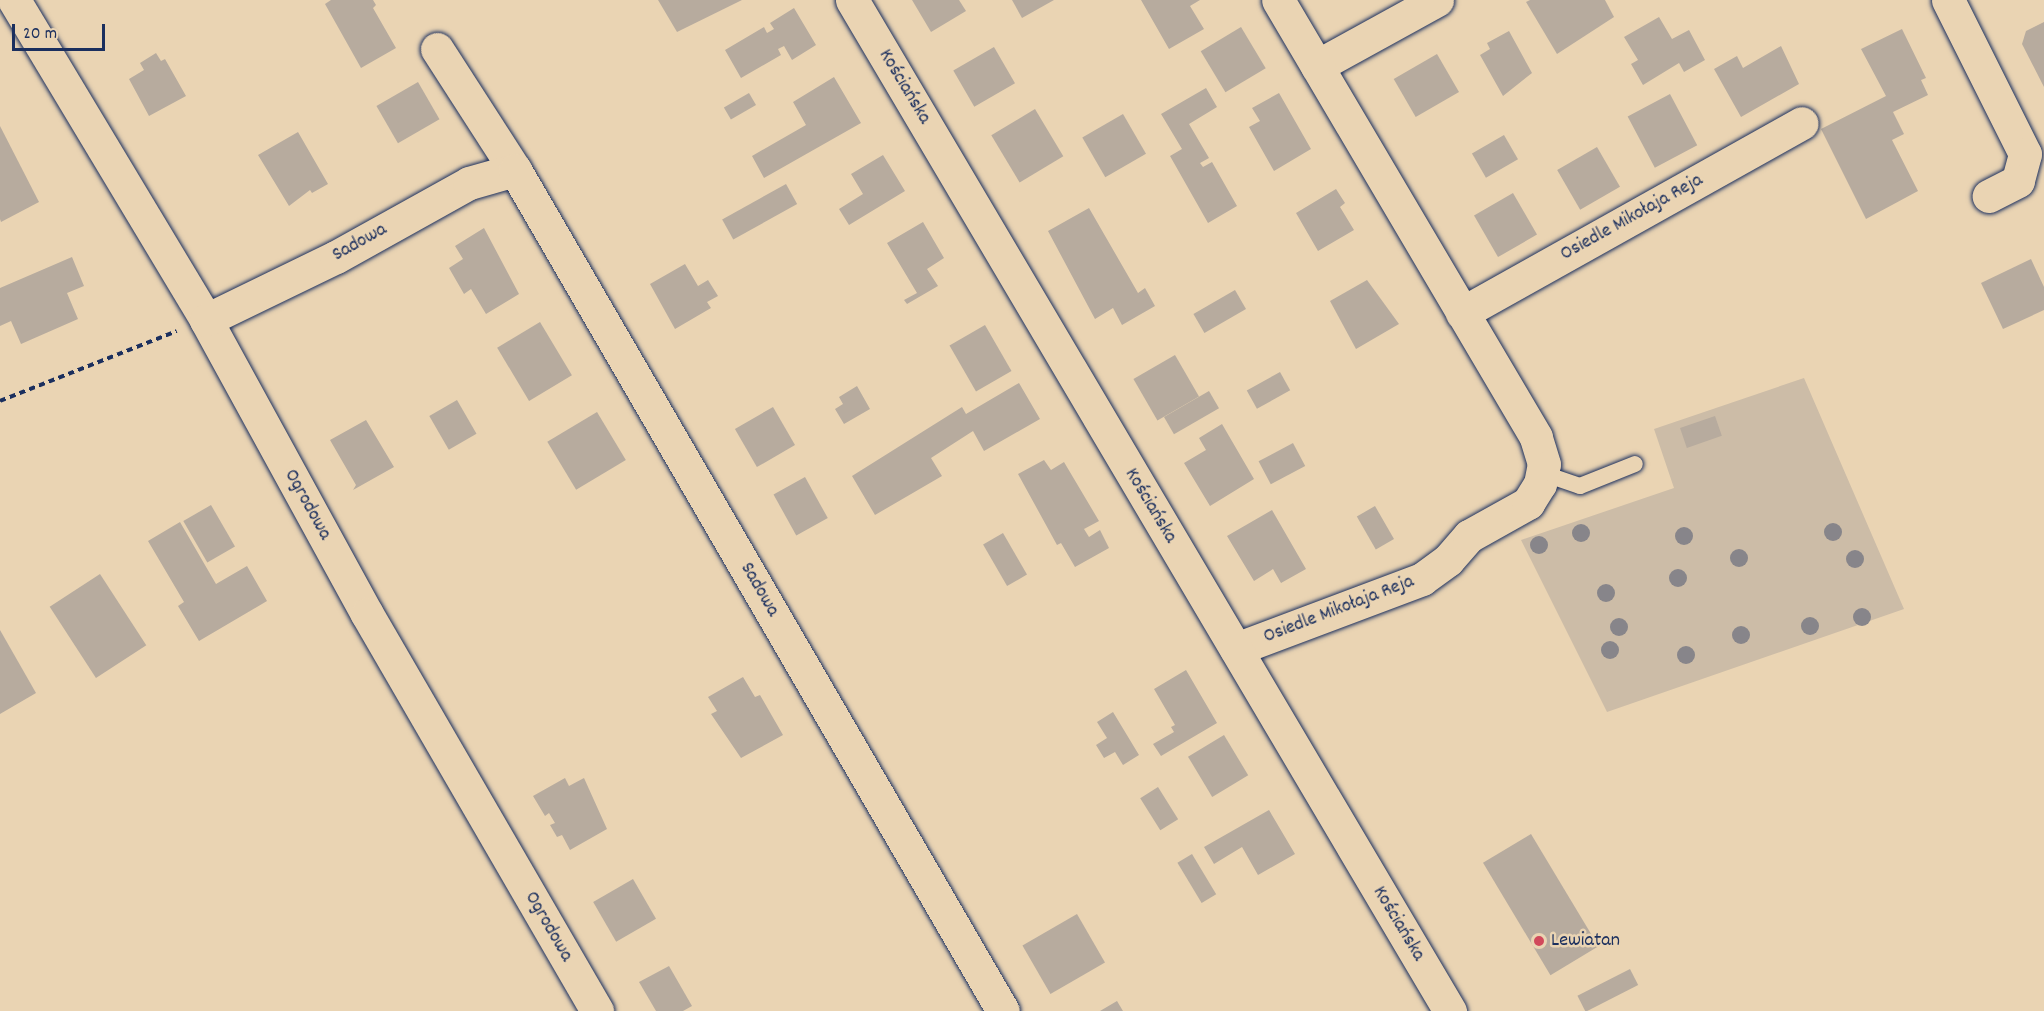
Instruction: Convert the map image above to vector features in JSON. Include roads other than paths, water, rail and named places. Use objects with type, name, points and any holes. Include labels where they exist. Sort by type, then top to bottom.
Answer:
[{"type":"street","name":"Ogrodowa","points":[[14,0],[206,320],[367,614],[597,1011]]},
{"type":"street","name":"Kościańska","points":[[852,0],[1450,1011]]},
{"type":"street","points":[[1278,0],[1536,437],[1544,464],[1542,473]]},
{"type":"street","points":[[1317,66],[1437,0]]},
{"type":"street","points":[[1948,0],[2025,154],[2018,181],[1989,196]]},
{"type":"street","name":"Sadowa","points":[[437,49],[514,170],[1003,1011]]},
{"type":"street","name":"Osiedle Mikołaja Reja","points":[[1462,313],[1802,123]]},
{"type":"street","name":"Sadowa","points":[[206,320],[336,257],[469,183],[514,170]]},
{"type":"street","name":"Osiedle Mikołaja Reja","points":[[1236,649],[1422,579],[1448,560],[1469,536],[1528,503],[1540,484],[1542,473]]},
{"type":"lane","points":[[1542,473],[1580,486],[1635,464]]},
{"type":"place","name":"Lewiatan","points":[[1539,941]]}]
